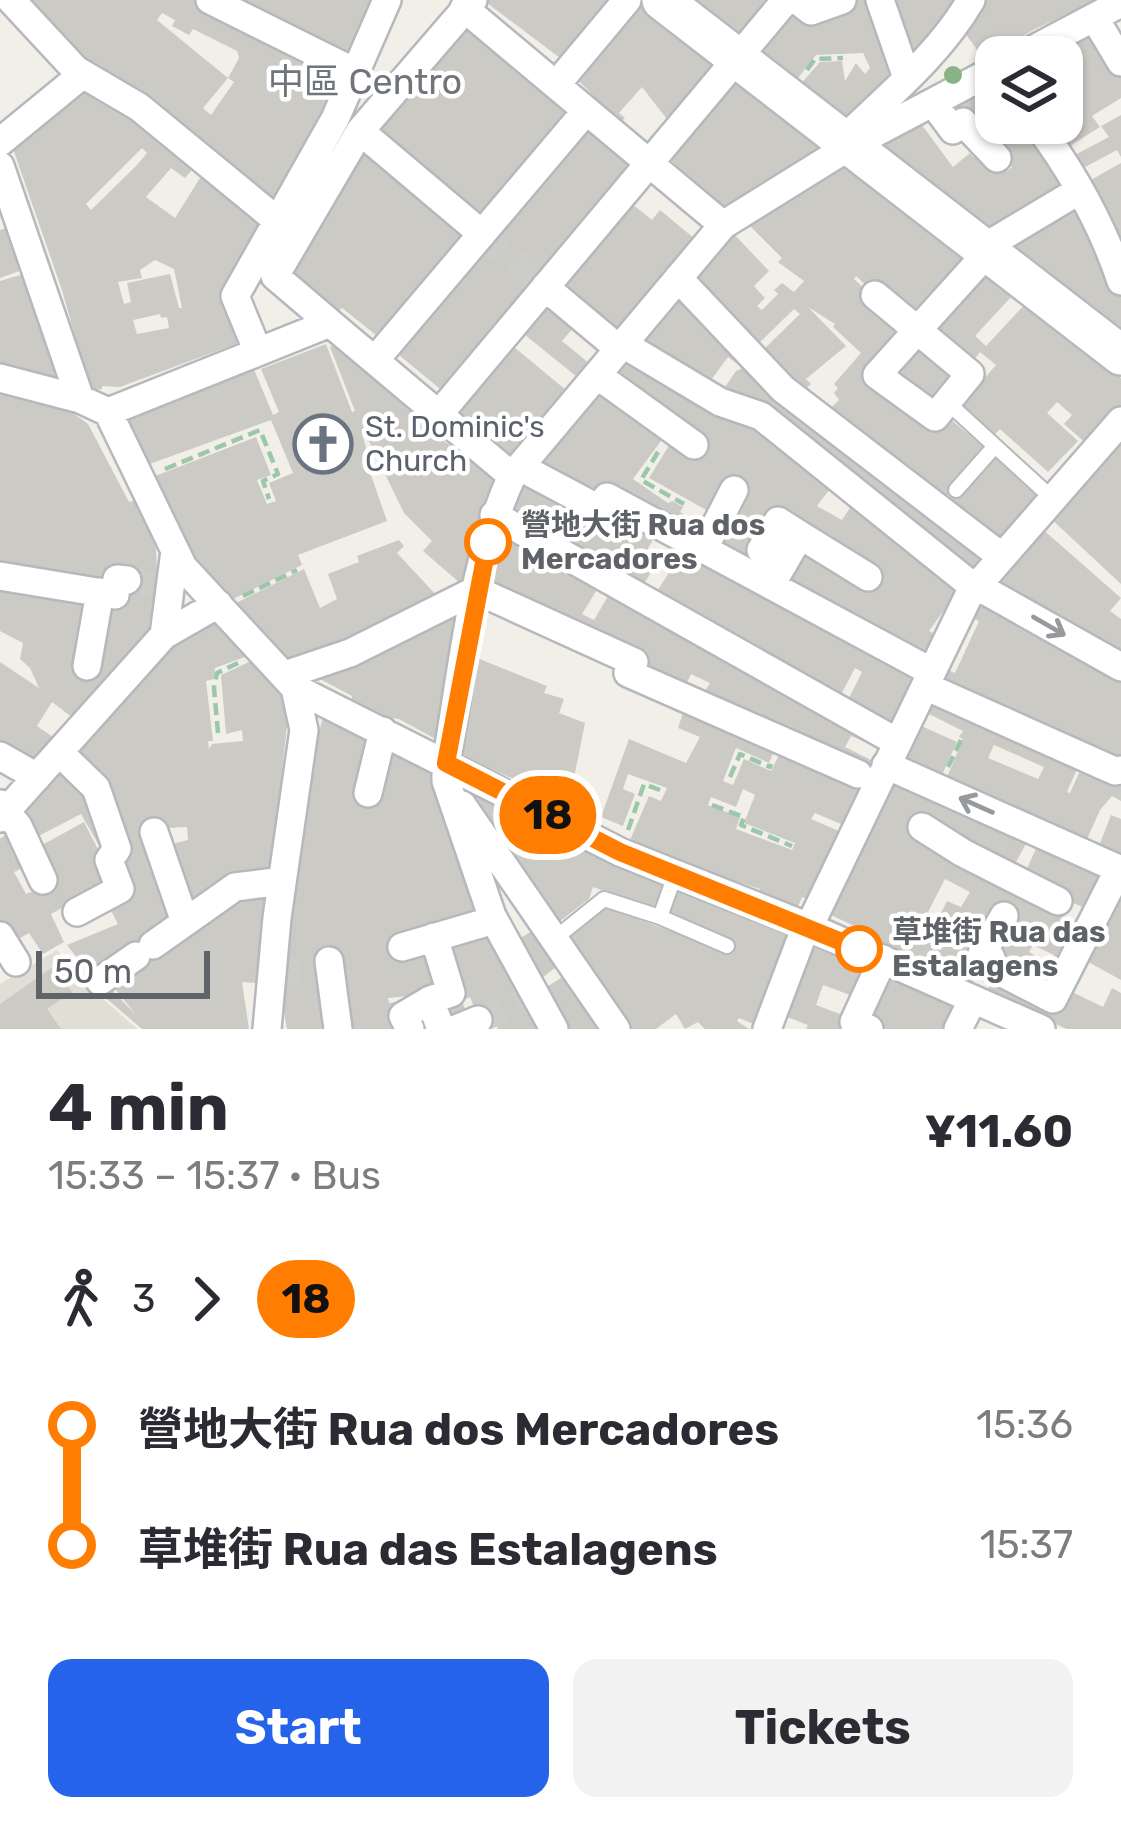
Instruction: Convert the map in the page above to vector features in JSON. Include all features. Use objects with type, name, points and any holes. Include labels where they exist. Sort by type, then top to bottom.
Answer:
[{"type":"main road","points":[[662,0],[1121,355]]},
{"type":"street","points":[[11,0],[83,74],[139,107],[288,230]]},
{"type":"street","points":[[210,0],[355,73]]},
{"type":"street","points":[[387,0],[288,230],[275,276],[516,472],[599,509],[607,497],[704,550],[778,574],[928,679],[1118,770]]},
{"type":"street","points":[[556,85],[627,0]]},
{"type":"street","points":[[439,414],[737,58],[798,4],[842,0]]},
{"type":"street","points":[[880,0],[907,78]]},
{"type":"street","points":[[847,143],[948,34],[971,0]]},
{"type":"street","points":[[1058,36],[1121,3]]},
{"type":"street","points":[[258,352],[235,296],[360,131],[468,4],[722,225]]},
{"type":"street","points":[[1094,17],[1121,62]]},
{"type":"street","points":[[948,34],[975,57]]},
{"type":"street","points":[[0,142],[83,74]]},
{"type":"street","points":[[554,1029],[494,920],[446,772],[476,590],[494,514],[516,472],[722,225],[847,143],[975,81]]},
{"type":"street","points":[[933,103],[953,130],[963,122],[997,158]]},
{"type":"street","points":[[375,360],[586,111]]},
{"type":"street","points":[[360,131],[482,234]]},
{"type":"street","points":[[1050,144],[1110,247],[1121,281]]},
{"type":"street","points":[[0,166],[80,399]]},
{"type":"street","points":[[874,295],[917,330],[970,374],[941,409],[877,375],[917,330],[985,250],[1080,190]]},
{"type":"street","points":[[678,278],[783,389],[1002,557]]},
{"type":"street","points":[[545,287],[621,346],[720,402],[761,416],[976,587],[1121,667]]},
{"type":"street","points":[[108,412],[330,323]]},
{"type":"street","points":[[597,375],[682,439]]},
{"type":"street","points":[[0,378],[80,399],[108,412],[183,567],[290,681],[446,772],[620,852],[808,927],[1041,1029]]},
{"type":"street","points":[[767,1029],[808,927],[976,587],[1121,422]]},
{"type":"street","points":[[704,550],[734,490]]},
{"type":"street","points":[[494,514],[892,753],[1036,832],[1120,870],[1053,999],[987,965]]},
{"type":"street","points":[[778,574],[800,535],[868,577]]},
{"type":"street","points":[[164,635],[175,550]]},
{"type":"street","points":[[0,576],[115,595],[117,579],[127,580]]},
{"type":"street","points":[[290,681],[476,590]]},
{"type":"street","points":[[476,590],[634,662],[628,673],[858,774]]},
{"type":"street","points":[[87,666],[100,592]]},
{"type":"street","points":[[43,880],[3,810],[164,635],[219,606]]},
{"type":"street","points":[[267,1029],[304,730],[290,681]]},
{"type":"street","points":[[368,794],[382,731]]},
{"type":"street","points":[[59,752],[96,788],[117,849],[109,860],[120,889],[77,912]]},
{"type":"street","points":[[0,756],[37,777]]},
{"type":"street","points":[[446,772],[616,1029]]},
{"type":"street","points":[[922,827],[1058,901]]},
{"type":"street","points":[[154,832],[185,922]]},
{"type":"street","points":[[1015,879],[1036,832]]},
{"type":"street","points":[[100,981],[236,887],[282,881]]},
{"type":"street","points":[[958,1029],[991,958],[982,954],[1004,916]]},
{"type":"street","points":[[401,947],[494,920]]},
{"type":"street","points":[[0,936],[16,962]]},
{"type":"street","points":[[410,1029],[403,1016],[451,993],[434,937]]},
{"type":"street","points":[[868,1029],[854,1022],[883,959]]},
{"type":"street","points":[[329,961],[338,1029]]},
{"type":"street","points":[[533,990],[571,966]]},
{"type":"street","points":[[430,1000],[441,1029]]},
{"type":"lane","points":[[941,409],[995,446],[1053,499]]},
{"type":"lane","points":[[956,490],[995,446]]},
{"type":"lane","points":[[660,917],[675,874]]},
{"type":"lane","points":[[553,940],[604,899],[727,946]]},
{"type":"path","points":[[788,97],[814,59],[844,58]]},
{"type":"path","points":[[140,479],[260,430],[278,474],[263,481],[269,499]]},
{"type":"path","points":[[682,439],[641,480],[683,504]]},
{"type":"path","points":[[219,606],[297,570]]},
{"type":"path","points":[[218,733],[217,673],[262,652]]},
{"type":"path","points":[[730,777],[740,754],[770,767],[781,742]]},
{"type":"path","points":[[620,852],[644,784],[660,790]]},
{"type":"path","points":[[712,806],[744,818],[741,825],[792,846]]},
{"type":"shaded area","points":[[57,950],[86,984],[137,1029],[0,1029],[0,984]]},
{"type":"building","points":[[22,0],[198,0],[345,75],[276,212],[85,66]],"holes":[[[162,13],[175,20],[172,26],[189,35],[193,29],[237,51],[239,58],[228,78],[157,20]],[[228,78],[234,82],[211,115],[203,108]]]},
{"type":"building","points":[[223,0],[380,0],[351,63]]},
{"type":"building","points":[[483,0],[616,0],[568,64]]},
{"type":"building","points":[[637,0],[718,64],[670,123],[642,87],[619,113],[625,118],[620,123],[572,74]]},
{"type":"building","points":[[686,0],[782,0],[743,45]]},
{"type":"building","points":[[875,0],[901,75],[847,126],[799,86],[820,62],[842,61],[845,81],[856,63],[865,74],[870,68],[863,53],[816,55],[795,82],[756,54],[795,6]]},
{"type":"building","points":[[883,0],[965,0],[907,69]]},
{"type":"building","points":[[980,0],[1097,0],[1023,36],[975,36],[975,47],[961,28]]},
{"type":"building","points":[[459,20],[572,112],[481,217],[373,128]]},
{"type":"building","points":[[1096,28],[1121,74],[1121,98],[1092,116],[1100,127],[1083,138],[1083,36]]},
{"type":"building","points":[[732,72],[827,146],[726,209],[663,153]]},
{"type":"building","points":[[85,82],[199,161],[185,178],[171,168],[146,197],[175,218],[205,170],[272,222],[231,294],[249,339],[120,387],[84,392],[74,356],[80,354],[62,290],[10,140]],"holes":[[[142,148],[147,153],[91,210],[86,204]],[[155,260],[174,269],[182,308],[170,274],[127,283],[131,302],[124,304],[118,282],[142,278],[140,270]],[[160,314],[167,317],[169,328],[137,334],[133,320]]]},
{"type":"building","points":[[975,88],[975,110],[954,126],[938,105]]},
{"type":"building","points":[[1121,115],[1121,157],[1117,150],[1074,173],[1067,159],[1109,137],[1101,126]]},
{"type":"building","points":[[916,117],[953,167],[983,149],[1006,172],[1012,167],[991,144],[1043,144],[1074,188],[992,238],[869,142]]},
{"type":"building","points":[[582,125],[633,169],[445,393],[393,350]]},
{"type":"building","points":[[359,146],[468,236],[381,339],[285,267]]},
{"type":"building","points":[[844,163],[966,259],[914,315],[856,276],[905,327],[862,371],[934,424],[943,413],[987,450],[952,490],[947,497],[951,500],[992,455],[1041,497],[993,549],[957,505],[951,513],[834,416],[838,412],[832,407],[839,400],[834,384],[861,353],[835,324],[808,307],[846,346],[806,379],[811,384],[802,392],[757,356],[800,314],[794,309],[753,349],[689,280],[731,231],[769,271],[754,286],[765,298],[757,306],[762,310],[782,283],[794,292],[804,281],[778,262],[782,258],[747,223],[773,205],[777,209]]},
{"type":"building","points":[[1121,163],[1121,259],[1082,185]]},
{"type":"building","points":[[627,200],[652,220],[660,210],[695,239],[616,333],[557,282]]},
{"type":"building","points":[[1079,203],[1121,294],[1121,339],[1008,247]]},
{"type":"building","points":[[11,227],[25,269],[0,278],[0,230]]},
{"type":"building","points":[[986,272],[1013,295],[975,336],[986,346],[1025,304],[1121,378],[1121,407],[1088,445],[1064,424],[1072,415],[1057,402],[1047,413],[1078,441],[1048,472],[1000,429],[994,435],[960,406],[996,365],[980,352],[972,362],[935,329]]},
{"type":"building","points":[[27,273],[61,384],[0,366],[0,281]]},
{"type":"building","points":[[672,296],[991,555],[973,578],[718,397],[743,368],[728,357],[705,388],[634,346]]},
{"type":"building","points":[[543,300],[575,326],[562,341],[589,363],[577,377],[519,330]]},
{"type":"building","points":[[924,337],[968,372],[934,410],[886,381]]},
{"type":"building","points":[[508,342],[566,390],[510,456],[454,408]]},
{"type":"building","points":[[326,344],[352,412],[330,347],[334,344],[445,442],[492,475],[494,485],[473,536],[477,537],[468,552],[472,554],[461,584],[423,551],[432,541],[404,513],[365,433],[368,454],[364,455],[387,521],[298,555],[302,565],[229,601],[174,539],[150,478],[256,437],[271,475],[257,480],[267,504],[276,501],[269,483],[293,473],[271,420],[144,466],[125,418],[253,367],[273,415],[279,412],[261,369]]},
{"type":"building","points":[[626,357],[738,415],[836,481],[817,506],[842,520],[857,497],[963,584],[929,631],[940,637],[926,665],[777,584],[774,516],[770,581],[707,548],[717,516],[649,478],[673,439],[608,380]]},
{"type":"building","points":[[601,384],[666,434],[633,479],[668,503],[683,507],[680,512],[711,530],[702,547],[532,468]]},
{"type":"building","points":[[0,394],[70,411],[88,424],[156,548],[159,621],[73,718],[52,702],[37,726],[53,737],[26,768],[0,753],[0,662],[39,688],[20,659],[23,643],[0,631],[0,582],[106,587],[0,568]]},
{"type":"building","points":[[1118,440],[1121,443],[1121,584],[1048,516]]},
{"type":"building","points":[[521,476],[608,504],[658,531],[643,557],[656,564],[639,592],[506,518]]},
{"type":"building","points":[[1040,527],[1121,598],[1110,611],[1121,619],[1121,659],[993,583]]},
{"type":"building","points":[[508,528],[603,580],[582,614],[594,620],[614,586],[880,738],[875,746],[851,736],[845,747],[873,761],[865,776],[699,701],[710,683],[691,674],[682,693],[487,589]]},
{"type":"building","points":[[676,539],[922,673],[892,735],[844,708],[862,672],[855,668],[836,704],[652,599],[670,571],[661,566]]},
{"type":"building","points":[[399,540],[404,546],[397,553],[439,598],[293,664],[232,605],[304,569],[320,608],[337,599],[328,574],[359,562],[357,556]]},
{"type":"building","points":[[976,596],[1121,677],[1121,762],[936,684],[943,668],[955,673],[979,621],[968,616]]},
{"type":"building","points":[[214,609],[253,654],[215,668],[214,679],[206,681],[213,741],[208,741],[209,749],[212,744],[243,741],[242,730],[226,734],[221,675],[260,657],[282,697],[287,726],[271,871],[192,910],[168,845],[188,840],[187,827],[147,829],[177,921],[93,978],[67,945],[118,924],[107,903],[128,893],[74,751],[181,628]]},
{"type":"building","points":[[459,610],[443,743],[399,719],[380,716],[378,721],[361,715],[364,705],[352,704],[352,696],[320,679],[319,669]]},
{"type":"building","points":[[477,658],[547,686],[544,693],[564,699],[559,713],[585,723],[569,803],[458,755]]},
{"type":"building","points":[[932,691],[1081,760],[1067,792],[1084,762],[1121,779],[1121,801],[1112,796],[1100,810],[1084,846],[945,782],[963,731],[923,711]],"holes":[[[994,745],[1044,767],[1038,779],[988,758]]]},
{"type":"building","points":[[675,708],[777,744],[769,763],[736,748],[723,781],[733,785],[744,759],[771,771],[783,747],[862,782],[843,825],[815,813],[811,819],[839,831],[810,900],[802,897],[797,909],[760,889],[722,877],[720,883],[627,847],[649,796],[661,801],[667,788],[628,774],[623,789],[635,794],[623,826],[601,817],[629,739],[686,763],[700,737],[678,728],[683,713]],"holes":[[[743,789],[755,795],[744,823],[795,843],[792,850],[736,829],[740,817],[708,805],[711,797],[736,807]]]},
{"type":"building","points":[[325,709],[442,764],[483,918],[432,941],[448,992],[388,998],[389,1003],[409,1000],[395,1029],[287,1029],[277,970],[299,809]]},
{"type":"building","points":[[917,724],[957,742],[939,781],[901,765]]},
{"type":"building","points":[[62,760],[94,792],[105,856],[81,814],[29,841],[17,811]]},
{"type":"building","points":[[897,774],[1032,833],[1010,873],[1053,910],[1087,927],[1053,991],[1039,984],[1054,955],[1033,945],[1029,952],[1036,956],[1026,979],[984,959],[971,986],[877,945],[880,938],[831,915]],"holes":[[[945,879],[970,892],[961,907],[947,901],[931,933],[924,929]]]},
{"type":"building","points":[[482,796],[669,880],[657,910],[593,887],[589,899],[551,928],[472,802]]},
{"type":"building","points":[[1111,815],[1121,819],[1121,862],[1097,851]]},
{"type":"building","points":[[84,822],[113,879],[51,914],[64,942],[43,954],[29,933],[10,944],[0,927],[0,839],[15,827],[31,864],[14,872],[26,894],[42,888],[33,850]]},
{"type":"building","points":[[1042,836],[1115,869],[1093,912],[1022,879]]},
{"type":"building","points":[[678,882],[797,935],[763,1028],[739,1018],[749,1029],[705,1029],[698,1022],[685,1029],[676,1014],[656,1029],[628,1029],[561,940],[604,907],[732,953],[735,945],[665,915]]},
{"type":"building","points":[[1121,883],[1121,980],[1083,959]]},
{"type":"building","points":[[270,890],[258,983],[242,982],[249,1029],[142,1029],[100,993],[109,987],[136,1015],[109,981],[244,893]]},
{"type":"building","points":[[491,923],[541,1029],[498,1029],[496,1024],[485,1024],[488,1029],[463,1029],[480,1021],[470,997],[462,1001],[470,1022],[445,1028],[440,940]]},
{"type":"building","points":[[537,928],[559,965],[539,980],[514,942]]},
{"type":"building","points":[[807,941],[876,964],[861,999],[823,985],[816,1005],[840,1014],[838,1021],[855,1029],[806,1029],[808,1025],[779,1014]]},
{"type":"building","points":[[54,966],[72,992],[47,1009],[61,1029],[0,1029],[0,1004]]},
{"type":"building","points":[[887,968],[968,1003],[957,1029],[885,1029],[862,1019]]},
{"type":"building","points":[[567,974],[606,1029],[563,1029],[545,988]]},
{"type":"building","points":[[995,974],[1066,989],[1103,1007],[1112,988],[1121,993],[1121,1029],[1067,1029],[986,993]]},
{"type":"tunnel","points":[[482,234],[545,287]]},
{"type":"tunnel","points":[[127,580],[170,587]]},
{"type":"tunnel","points":[[272,974],[330,968]]},
{"type":"tunnel","points":[[478,1020],[535,995]]},
{"type":"bus line","name":"18","points":[[488,542],[446,763],[620,852],[859,949]]},
{"type":"place","name":"St. Dominic's Church","points":[[323,444]]},
{"type":"place","name":"營地大街 Rua dos Mercadores","points":[[488,542]]},
{"type":"place","name":"草堆街 Rua das Estalagens","points":[[859,949]]},
{"type":"district","name":"中區 Centro","points":[[365,81]]}]
